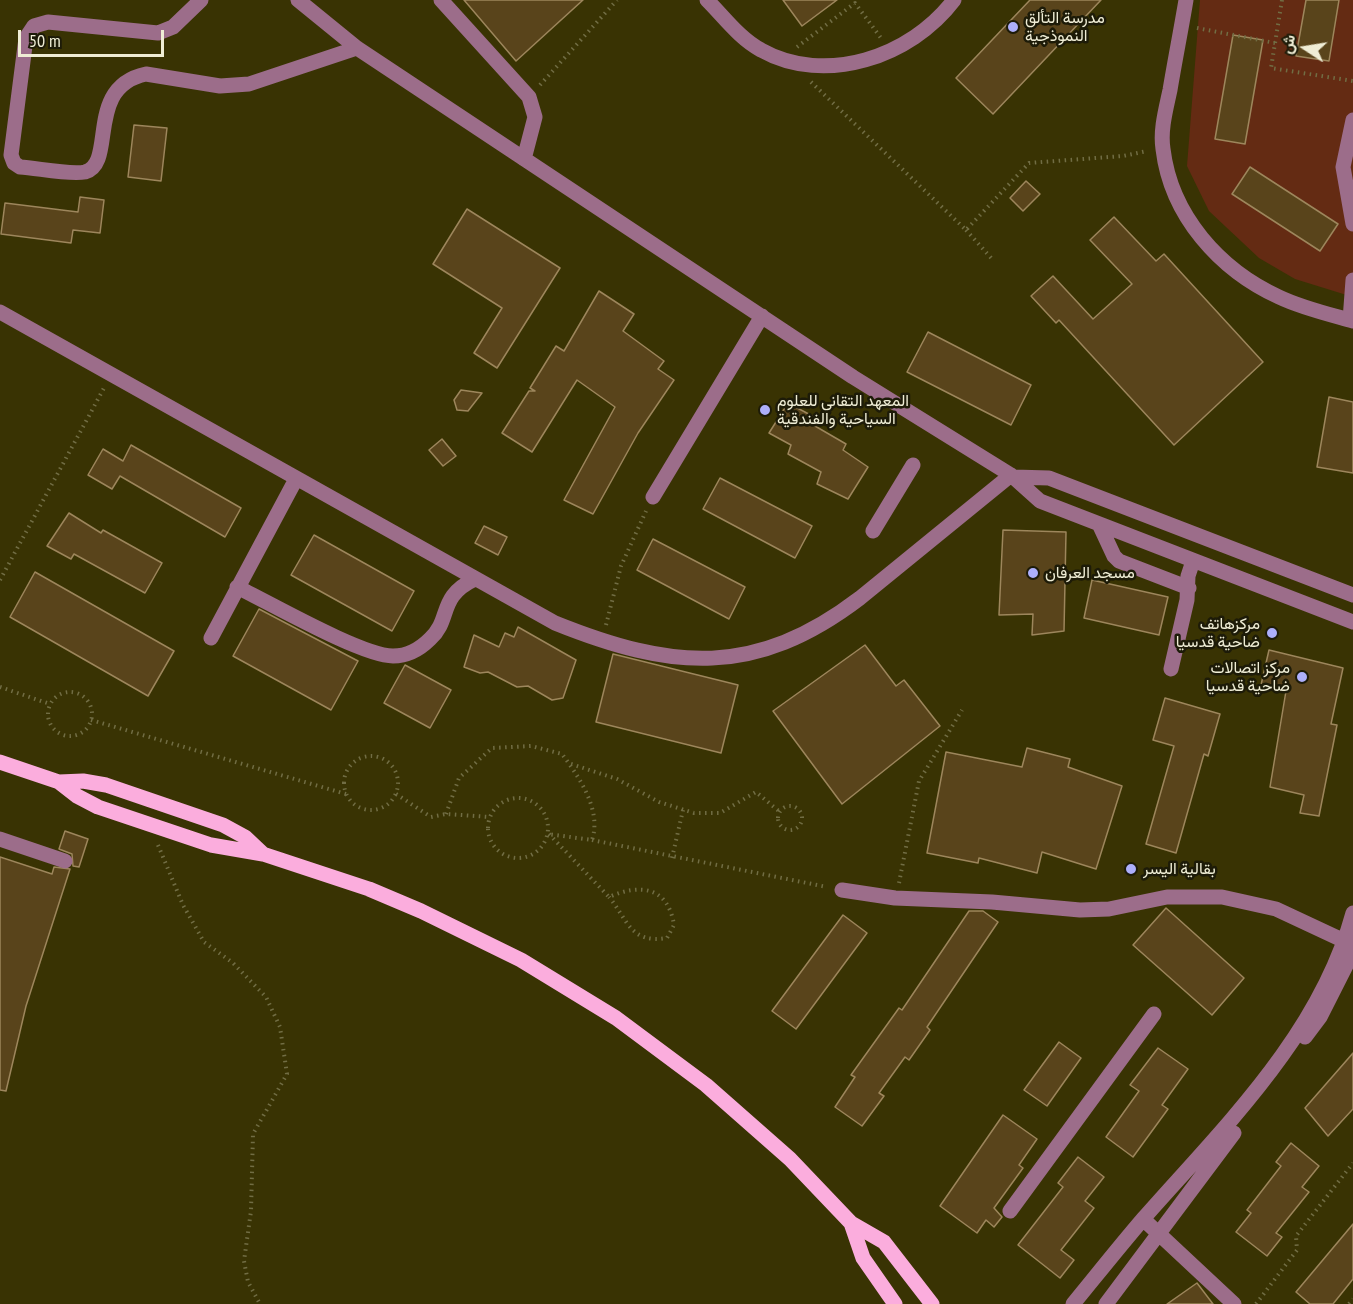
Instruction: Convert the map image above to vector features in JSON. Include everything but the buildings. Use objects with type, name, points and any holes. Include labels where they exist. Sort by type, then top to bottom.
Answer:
[{"type":"main road","points":[[0,762],[59,782],[87,802],[150,824],[211,845],[263,854],[348,882],[421,911],[521,960],[616,1018],[706,1085],[790,1159],[850,1222],[884,1242],[932,1304]]},
{"type":"main road","points":[[59,782],[83,781],[106,785],[223,825],[245,837],[263,854]]},
{"type":"main road","points":[[850,1222],[863,1258],[896,1304]]},
{"type":"street","points":[[201,0],[173,27],[158,33],[48,22],[34,26],[26,38],[11,155],[14,163],[20,167],[80,172],[91,169],[98,159],[113,95],[127,81],[136,76],[146,74],[220,86],[249,84],[357,48]]},
{"type":"street","points":[[298,0],[357,48],[762,316],[1012,476],[1040,501],[1353,622]]},
{"type":"street","points":[[441,0],[530,97],[535,117],[524,159]]},
{"type":"street","points":[[707,0],[740,34],[759,49],[780,60],[797,65],[832,66],[862,61],[890,51],[923,31],[954,0]]},
{"type":"street","points":[[1186,0],[1164,121],[1162,148],[1170,180],[1183,211],[1202,239],[1224,263],[1251,283],[1281,298],[1352,320],[1353,280]]},
{"type":"street","points":[[1353,120],[1343,167],[1353,224]]},
{"type":"street","points":[[0,312],[555,622],[603,642],[643,653],[688,659],[726,659],[794,637],[840,614],[1012,476],[1049,478],[1353,596]]},
{"type":"street","points":[[653,497],[762,316]]},
{"type":"street","points":[[873,531],[913,465]]},
{"type":"street","points":[[211,638],[296,479]]},
{"type":"street","points":[[1100,526],[1114,556],[1119,561],[1189,588]]},
{"type":"street","points":[[1171,669],[1193,561]]},
{"type":"street","points":[[237,587],[365,649],[394,656],[409,653],[433,636],[453,593],[475,579]]},
{"type":"street","points":[[0,839],[64,861]]},
{"type":"street","points":[[842,890],[896,898],[992,902],[1080,910],[1109,909],[1167,897],[1222,897],[1276,909],[1350,946]]},
{"type":"street","points":[[1106,1304],[1264,1087],[1350,946],[1353,913]]},
{"type":"street","points":[[1010,1211],[1154,1014]]},
{"type":"street","points":[[1073,1304],[1143,1219],[1264,1087]]},
{"type":"street","points":[[1143,1219],[1234,1304]]},
{"type":"path","points":[[530,97],[617,0]]},
{"type":"path","points":[[1282,0],[1271,68],[1353,81]]},
{"type":"path","points":[[780,60],[854,2],[890,51]]},
{"type":"path","points":[[1182,25],[1275,43]]},
{"type":"path","points":[[797,65],[815,87],[966,230],[993,260]]},
{"type":"path","points":[[966,230],[1029,163],[1123,156],[1162,148]]},
{"type":"path","points":[[0,580],[112,374]]},
{"type":"path","points":[[608,621],[621,566],[644,514]]},
{"type":"path","points":[[0,687],[50,704]]},
{"type":"path","points":[[67,692],[81,695],[90,706],[91,720],[88,726],[77,735],[62,735],[51,725],[48,711],[50,704],[60,694],[67,692]]},
{"type":"path","points":[[896,898],[919,781],[962,710]]},
{"type":"path","points":[[91,720],[346,794]]},
{"type":"path","points":[[446,814],[459,778],[492,748],[531,746],[562,754],[570,764],[590,802],[595,831],[592,840]]},
{"type":"path","points":[[370,755],[387,761],[394,767],[397,776],[396,794],[384,807],[367,810],[351,802],[346,794],[344,777],[348,768],[362,757],[370,755]]},
{"type":"path","points":[[570,764],[617,779],[659,802],[694,813],[720,813],[756,792],[780,812]]},
{"type":"path","points":[[396,794],[431,817],[446,814],[490,817]]},
{"type":"path","points":[[548,834],[538,851],[520,858],[510,857],[494,846],[489,837],[490,817],[502,802],[522,798],[539,806],[545,814],[548,834],[609,897],[621,912],[626,924],[636,934],[651,940],[667,938],[674,925],[671,908],[657,892],[629,888],[609,897]]},
{"type":"path","points":[[794,806],[802,815],[801,823],[792,830],[784,828],[780,822],[780,812],[786,807],[794,806]]},
{"type":"path","points":[[672,858],[683,810]]},
{"type":"path","points":[[150,824],[183,906],[204,942],[233,963],[266,997],[280,1027],[287,1074],[253,1134],[251,1211],[244,1261],[248,1282],[260,1304]]},
{"type":"path","points":[[548,834],[592,840],[672,858],[842,890]]},
{"type":"path","points":[[1256,1304],[1298,1250],[1296,1236],[1353,1163]]},
{"type":"path","points":[[1349,1304],[1353,1299]]},
{"type":"shaded area","points":[[1200,0],[1353,0],[1353,297],[1295,279],[1259,258],[1209,211],[1187,166]]},
{"type":"place","name":"مدرسة التألق النموذجية","points":[[1013,27]]},
{"type":"place","name":"المعهد التقاني للعلوم السياحية والفندقية","points":[[765,410]]},
{"type":"place","name":"مسجد العرفان","points":[[1033,573]]},
{"type":"place","name":"مركزهاتف ضاحية قدسيا","points":[[1272,633]]},
{"type":"place","name":"مركز اتصالات ضاحية قدسيا","points":[[1302,677]]},
{"type":"place","name":"بقالية اليسر","points":[[1131,869]]}]
